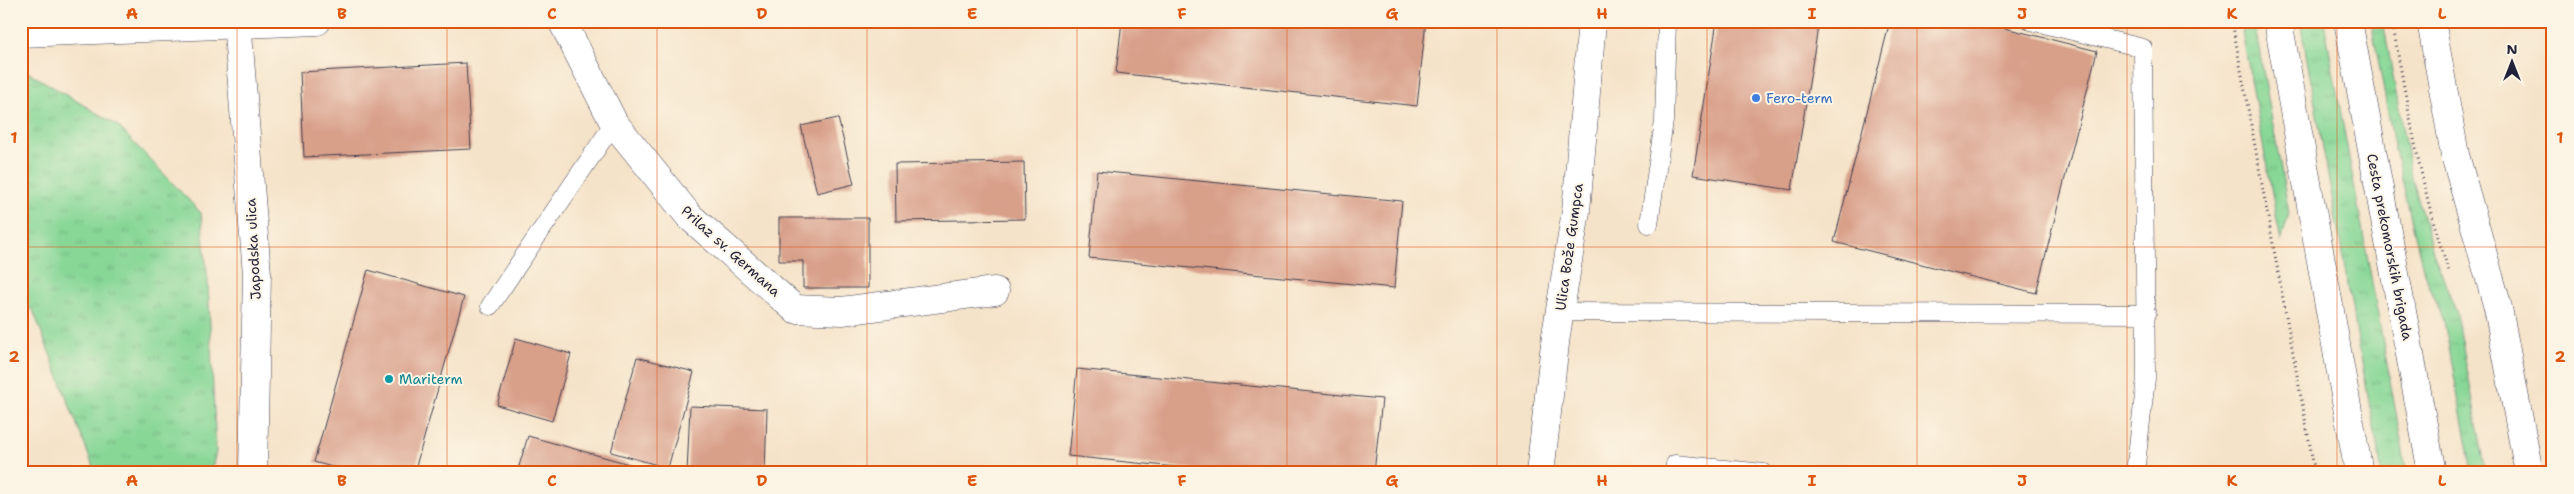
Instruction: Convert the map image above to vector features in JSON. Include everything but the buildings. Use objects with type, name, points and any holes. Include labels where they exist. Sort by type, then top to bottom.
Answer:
[{"type":"street","points":[[21,33],[317,21]]},
{"type":"street","name":"Prilaz sv. Germana","points":[[562,21],[614,122],[689,216],[795,309],[842,311],[995,291]]},
{"type":"street","name":"Ulica Bože Gumpca","points":[[1540,473],[1560,312],[1576,211],[1592,21]]},
{"type":"street","points":[[2278,21],[2360,473]]},
{"type":"street","name":"Cesta prekomorskih brigada","points":[[2348,21],[2432,473]]},
{"type":"street","points":[[2431,21],[2455,155],[2498,308],[2529,473]]},
{"type":"street","name":"Japodska ulica","points":[[237,24],[257,274],[253,473]]},
{"type":"lane","points":[[1649,224],[1664,121],[1667,21]]},
{"type":"lane","points":[[2031,21],[2143,48],[2146,378],[2135,473]]},
{"type":"lane","points":[[490,306],[614,122]]},
{"type":"lane","points":[[1560,312],[2146,314]]},
{"type":"lane","points":[[1674,473],[1675,464],[1764,473]]},
{"type":"path","points":[[2232,21],[2315,473]]},
{"type":"path","points":[[2392,21],[2419,171],[2435,233],[2452,281]]},
{"type":"green space","points":[[2240,21],[2254,21],[2289,213],[2281,242]]},
{"type":"green space","points":[[2300,21],[2324,21],[2407,473],[2382,473]]},
{"type":"green space","points":[[2371,21],[2383,21],[2410,170],[2432,249],[2457,314],[2486,473],[2472,473],[2444,321],[2424,273],[2394,146]]},
{"type":"green space","points":[[21,68],[117,125],[201,213],[208,283],[216,452],[211,473],[97,473],[94,469],[33,310],[21,304]]},
{"type":"place","name":"Fero-term","points":[[1756,98]]},
{"type":"place","name":"Mariterm","points":[[389,379]]}]
